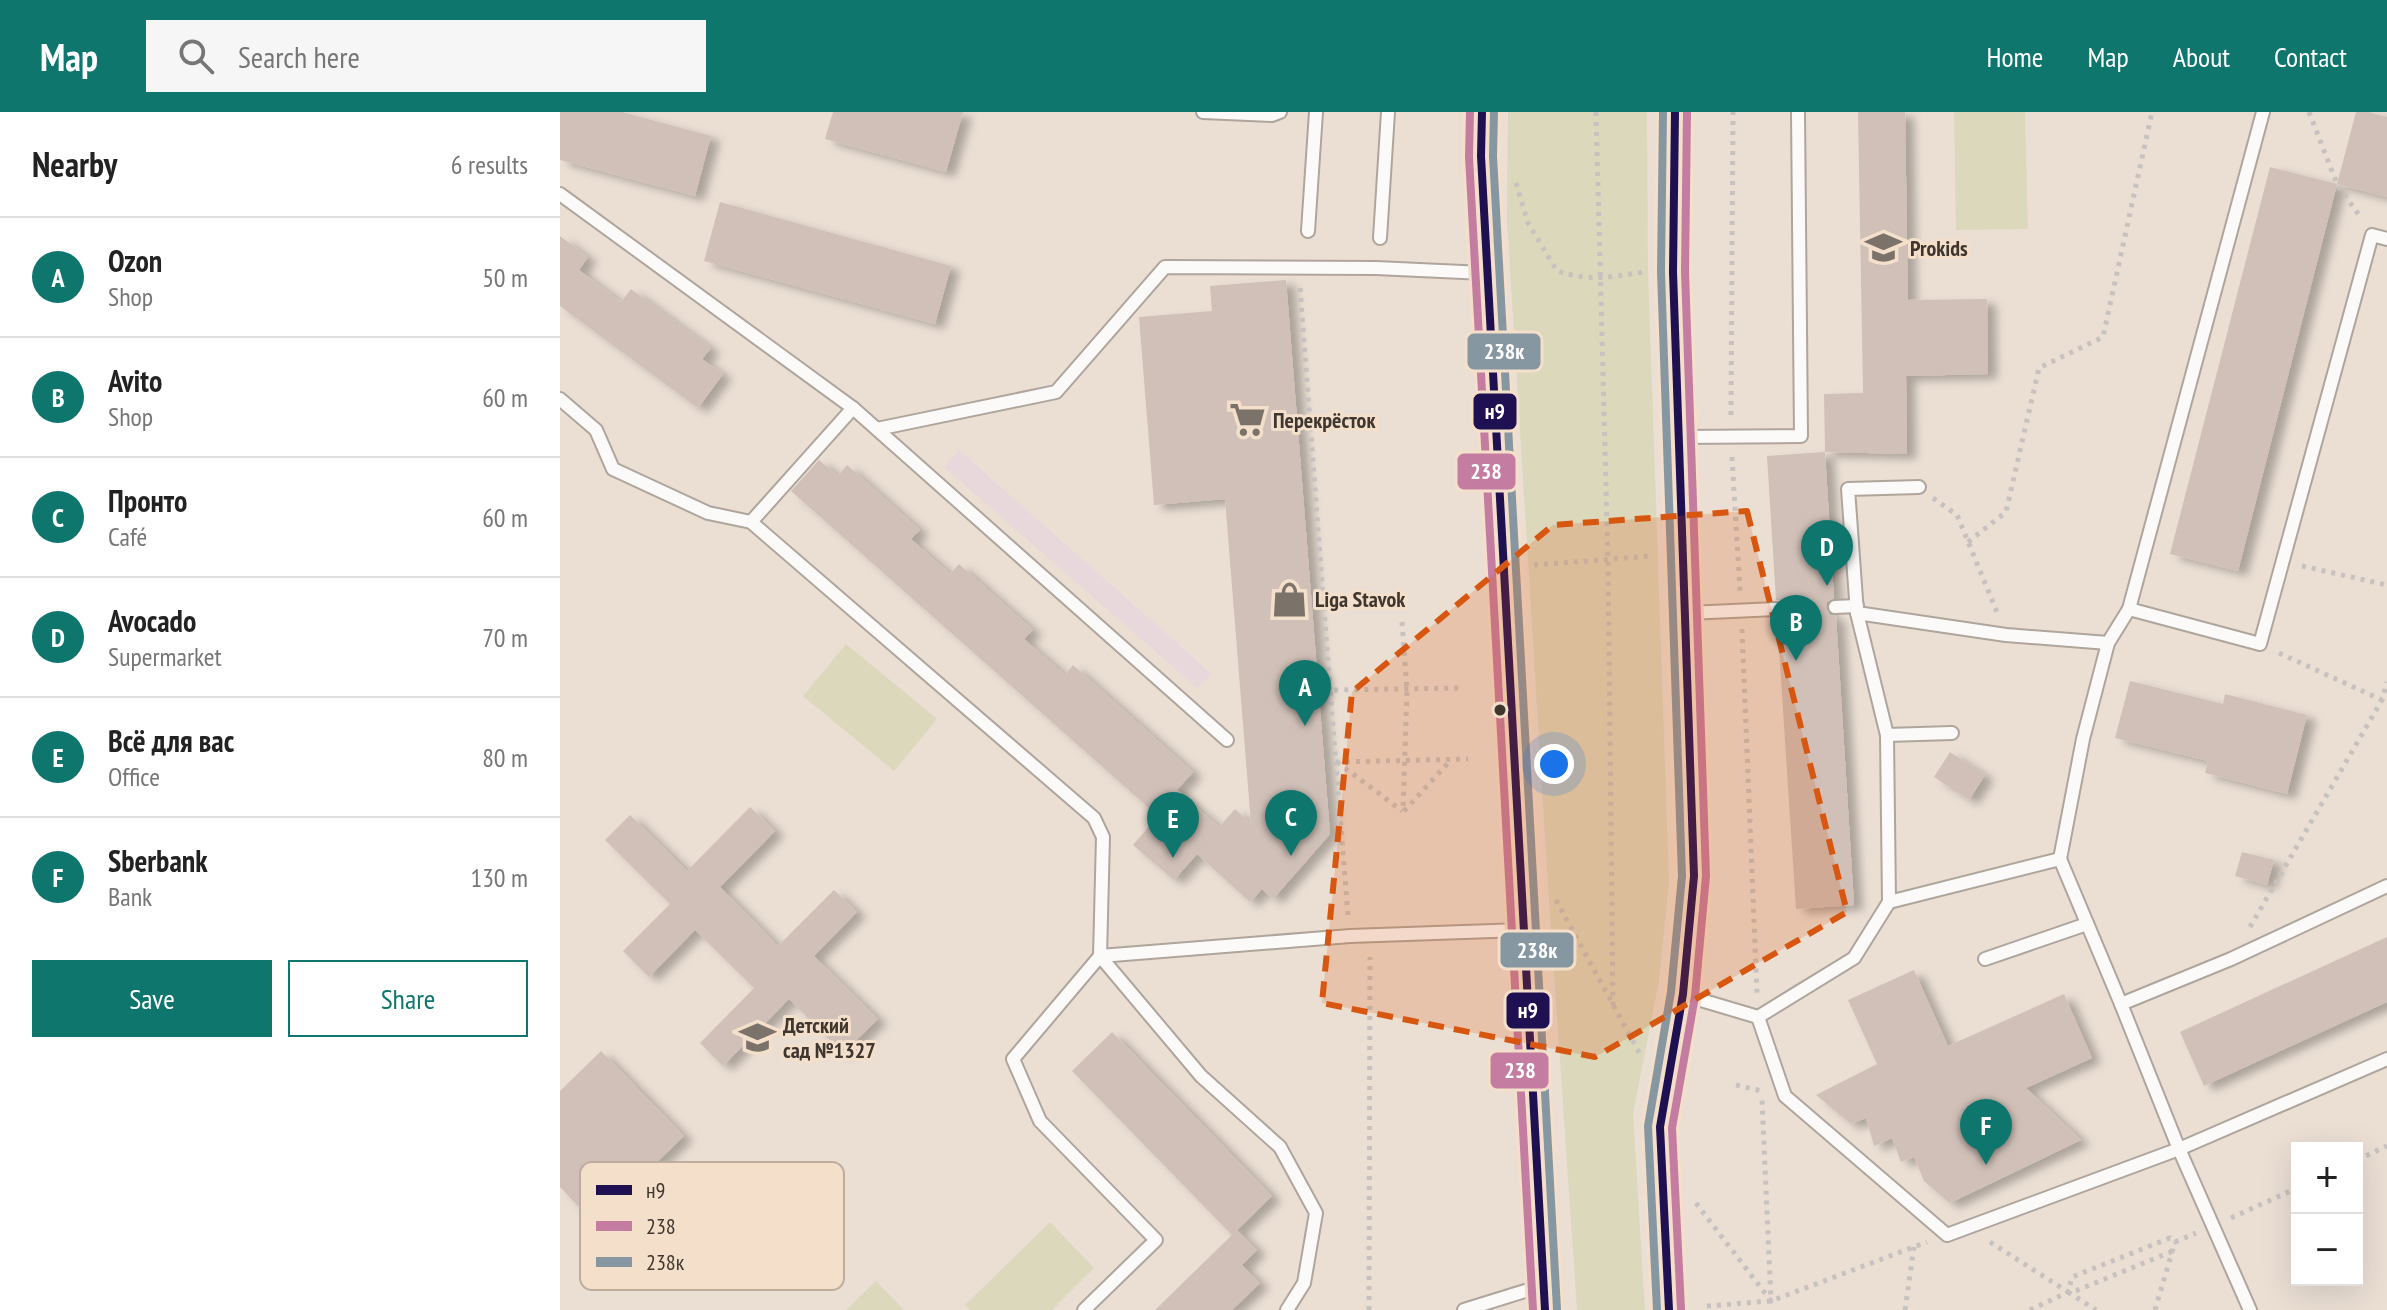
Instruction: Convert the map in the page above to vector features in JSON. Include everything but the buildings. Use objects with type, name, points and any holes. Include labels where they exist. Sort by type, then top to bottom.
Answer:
[{"type":"street","points":[[1482,112],[1481,156],[1544,1298]]},
{"type":"street","points":[[1669,1310],[1660,1127],[1683,994],[1694,876],[1673,272],[1675,112]]},
{"type":"lane","points":[[1203,112],[1272,115],[1280,112]]},
{"type":"lane","points":[[1308,231],[1316,112]]},
{"type":"lane","points":[[1380,238],[1388,112]]},
{"type":"lane","points":[[1679,437],[1801,436],[1798,112]]},
{"type":"lane","points":[[2250,1310],[2179,1149],[2060,859],[2083,739],[2108,643],[2129,609],[2263,112]]},
{"type":"lane","points":[[560,194],[853,408],[1227,740]]},
{"type":"lane","points":[[2129,609],[2260,644],[2372,235],[2387,239]]},
{"type":"lane","points":[[877,429],[1056,392],[1165,267],[1488,273]]},
{"type":"lane","points":[[560,399],[596,430],[613,469],[708,513],[751,522],[1094,818],[1103,837],[1100,956],[1013,1059],[1040,1121],[1156,1240],[1084,1310]]},
{"type":"lane","points":[[751,522],[853,408]]},
{"type":"lane","points":[[1683,994],[1758,1017],[1854,958],[1889,902],[1887,735],[1857,610],[1848,489],[1919,487]]},
{"type":"lane","points":[[1835,607],[2006,635],[2108,643]]},
{"type":"lane","points":[[1685,613],[1776,609]]},
{"type":"lane","points":[[1887,735],[1952,733]]},
{"type":"lane","points":[[1889,902],[2060,859]]},
{"type":"lane","points":[[2121,1004],[2231,959],[2387,886]]},
{"type":"lane","points":[[1985,959],[2087,924]]},
{"type":"lane","points":[[1100,956],[1350,936],[1524,930]]},
{"type":"lane","points":[[1100,956],[1201,1076],[1280,1147],[1316,1213],[1304,1283],[1287,1310]]},
{"type":"lane","points":[[1758,1017],[1785,1096],[1947,1235],[2179,1149],[2387,1059]]},
{"type":"lane","points":[[1464,1310],[1544,1298]]},
{"type":"path","points":[[1596,112],[1608,561],[1613,1007]]},
{"type":"path","points":[[1733,112],[1731,436],[1758,1017]]},
{"type":"path","points":[[1968,542],[2006,512],[2039,368],[2103,337],[2152,112]]},
{"type":"path","points":[[2309,112],[2337,184],[2372,235]]},
{"type":"path","points":[[1516,182],[1528,223],[1557,271],[1581,278],[1648,271]]},
{"type":"path","points":[[1298,268],[1350,936]]},
{"type":"path","points":[[1919,487],[1957,515],[2006,635]]},
{"type":"path","points":[[1529,566],[1659,555]]},
{"type":"path","points":[[2283,562],[2387,585]]},
{"type":"path","points":[[1402,622],[1407,689],[1403,812]]},
{"type":"path","points":[[2260,644],[2385,700]]},
{"type":"path","points":[[2231,959],[2385,700],[2387,682]]},
{"type":"path","points":[[1330,690],[1463,688]]},
{"type":"path","points":[[1336,762],[1468,759]]},
{"type":"path","points":[[1403,812],[1450,761]]},
{"type":"path","points":[[1336,762],[1403,812]]},
{"type":"path","points":[[1555,899],[1644,1061]]},
{"type":"path","points":[[1369,1310],[1371,936]]},
{"type":"path","points":[[1761,1076],[1771,1301]]},
{"type":"path","points":[[2363,1157],[2387,1146]]},
{"type":"path","points":[[2175,1242],[2291,1191]]},
{"type":"path","points":[[1696,1203],[1771,1301]]},
{"type":"path","points":[[1969,1228],[2096,1310]]},
{"type":"path","points":[[1707,1306],[1771,1301],[1947,1235]]},
{"type":"path","points":[[2068,1292],[2072,1277],[2170,1238],[2175,1242]]},
{"type":"path","points":[[2155,1310],[2175,1242]]},
{"type":"path","points":[[1905,1310],[1914,1247]]},
{"type":"path","points":[[2030,1310],[2173,1251]]},
{"type":"highlighted area","points":[[1747,511],[1847,912],[1595,1057],[1322,1003],[1352,692],[1553,525]]},
{"type":"shaded area","points":[[1508,112],[1647,112],[1648,271],[1669,882],[1659,981],[1633,1114],[1645,1310],[1577,1310],[1507,220]]},
{"type":"shaded area","points":[[1954,112],[2025,112],[2028,229],[1956,230]]},
{"type":"shaded area","points":[[959,450],[1212,674],[1197,688],[944,467]]},
{"type":"shaded area","points":[[846,644],[937,719],[894,771],[803,696]]},
{"type":"shaded area","points":[[1050,1222],[1094,1268],[1052,1310],[970,1310],[965,1305]]},
{"type":"shaded area","points":[[876,1281],[904,1310],[846,1310]]},
{"type":"transit line","name":"238","points":[[1470,112],[1469,157],[1533,1310]]},
{"type":"transit line","name":"н9","points":[[1482,112],[1481,156],[1545,1310]]},
{"type":"transit line","name":"238к","points":[[1494,112],[1493,156],[1557,1309]]},
{"type":"transit line","name":"238к","points":[[1657,1310],[1648,1126],[1671,992],[1682,876],[1661,272],[1663,112]]},
{"type":"transit line","name":"н9","points":[[1669,1310],[1660,1127],[1683,994],[1694,876],[1673,272],[1675,112]]},
{"type":"transit line","name":"238","points":[[1681,1309],[1672,1128],[1695,996],[1706,876],[1685,272],[1687,112]]},
{"type":"place","name":"Prokids","points":[[1884,248]]},
{"type":"place","name":"Перекрёсток","points":[[1247,420]]},
{"type":"place","name":"Avocado","points":[[1827,586]]},
{"type":"place","name":"Liga Stavok","points":[[1289,599]]},
{"type":"place","name":"Avito","points":[[1796,661]]},
{"type":"place","name":"Ozon","points":[[1305,726]]},
{"type":"place","name":"Пронто","points":[[1291,856]]},
{"type":"place","name":"Всё для вас","points":[[1173,858]]},
{"type":"place","name":"Детский сад №1327","points":[[757,1038]]},
{"type":"place","name":"Sberbank","points":[[1986,1165]]}]
